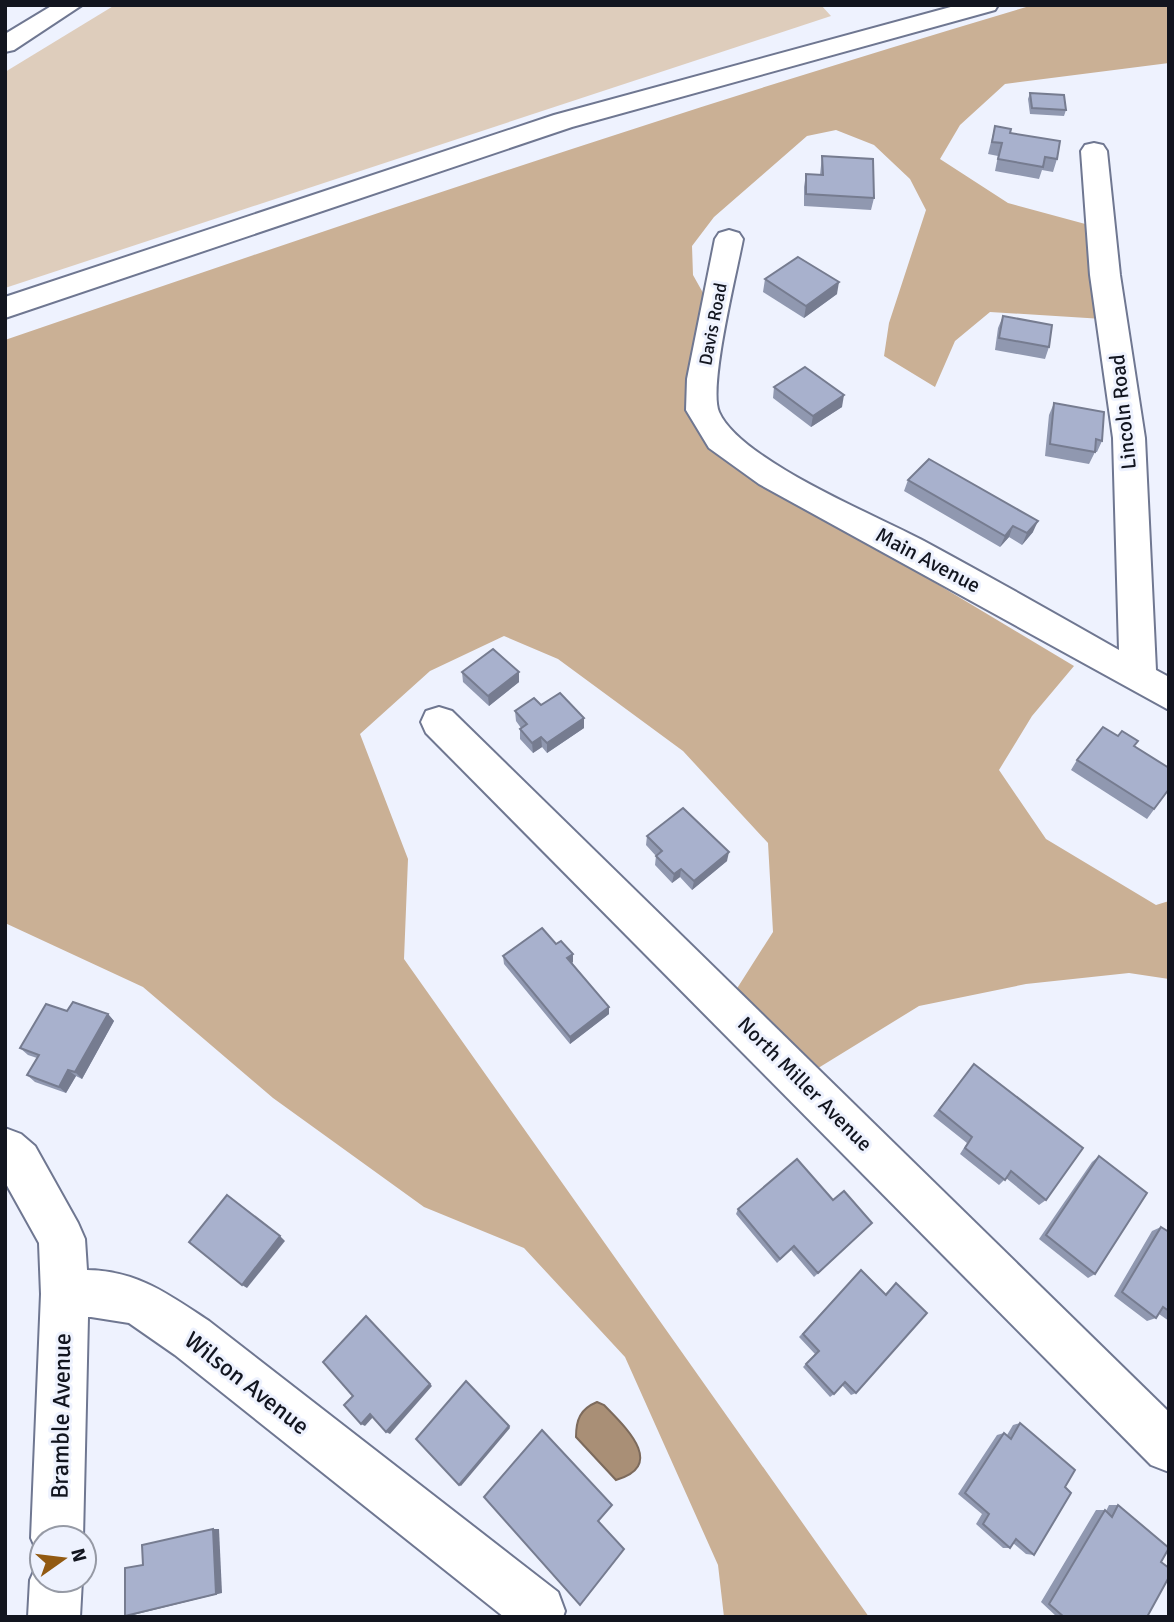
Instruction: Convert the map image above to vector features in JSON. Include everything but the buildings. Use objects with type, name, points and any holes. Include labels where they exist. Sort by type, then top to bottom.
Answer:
[{"type":"main road","points":[[5,45],[70,5]]},
{"type":"main road","points":[[5,308],[622,103],[907,5]]},
{"type":"main road","points":[[622,103],[986,5]]},
{"type":"main road","name":"Lincoln Road","points":[[1094,150],[1105,275],[1129,438],[1138,676]]},
{"type":"main road","name":"Davis Road","points":[[702,410],[702,379],[729,239]]},
{"type":"main road","name":"Main Avenue","points":[[702,410],[706,421],[720,440],[771,476],[912,550],[1169,695]]},
{"type":"main road","name":"North Miller Avenue","points":[[439,722],[1169,1447]]},
{"type":"main road","points":[[5,1150],[19,1161],[61,1240],[65,1294]]},
{"type":"main road","name":"Wilson Avenue","points":[[65,1294],[91,1293],[138,1301],[192,1338],[539,1611]]},
{"type":"main road","name":"Bramble Avenue","points":[[57,1524],[65,1294]]},
{"type":"main road","points":[[54,1617],[55,1594]]},
{"type":"shaded area","points":[[115,5],[821,5],[831,16],[5,288],[5,72]]},
{"type":"shaded area","points":[[1033,5],[1169,5],[1169,63],[1005,84],[960,125],[940,159],[1008,203],[1089,225],[1103,319],[990,312],[955,341],[935,387],[884,356],[889,323],[926,210],[910,179],[874,145],[836,130],[807,136],[714,217],[692,246],[693,275],[707,300],[687,391],[732,461],[1074,666],[1032,716],[999,770],[1046,839],[1156,905],[1169,901],[1169,979],[1129,973],[1026,984],[919,1006],[815,1070],[736,990],[773,932],[768,843],[683,751],[558,659],[504,636],[430,671],[360,734],[408,859],[404,959],[869,1617],[724,1617],[718,1565],[625,1357],[524,1248],[424,1207],[273,1098],[143,987],[5,923],[5,340],[646,125]]},
{"type":"shaded area","points":[[597,1402],[604,1405],[630,1434],[640,1455],[639,1465],[631,1473],[616,1480],[576,1437],[580,1416]]}]
